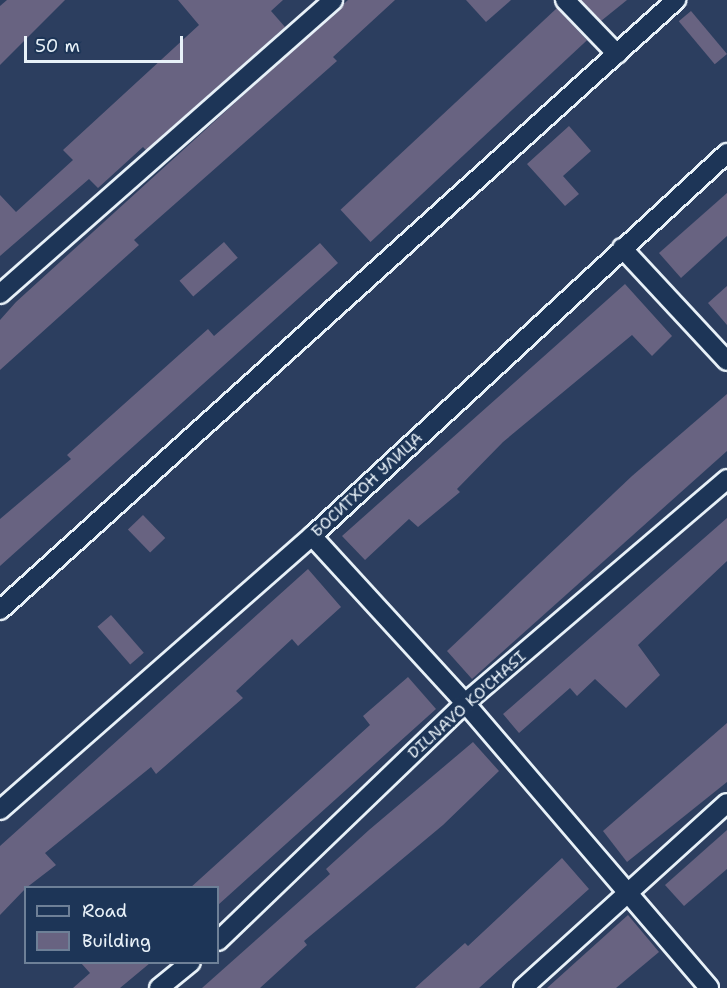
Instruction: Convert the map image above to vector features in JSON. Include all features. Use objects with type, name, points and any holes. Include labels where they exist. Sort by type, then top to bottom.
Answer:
[{"type":"street","points":[[0,294],[333,0]]},
{"type":"street","points":[[565,0],[617,54]]},
{"type":"street","points":[[0,610],[676,0]]},
{"type":"street","name":"БОСИТХОН УЛИЦА","points":[[0,810],[312,536],[727,153]]},
{"type":"street","points":[[622,248],[727,361]]},
{"type":"street","name":"DILNAVO KO'CHASI","points":[[219,940],[465,703],[727,479]]},
{"type":"street","points":[[312,536],[465,703],[709,988]]},
{"type":"street","points":[[523,988],[727,803]]},
{"type":"street","points":[[159,988],[190,964]]},
{"type":"building","points":[[7,0],[65,0],[0,65],[0,6]]},
{"type":"building","points":[[178,0],[283,0],[271,11],[285,27],[146,150],[143,147],[98,188],[89,179],[0,256],[0,195],[16,212],[73,160],[63,150],[199,25]]},
{"type":"building","points":[[348,0],[395,0],[333,57],[337,61],[134,240],[139,245],[0,370],[0,320],[16,302]]},
{"type":"building","points":[[466,0],[511,0],[486,22]]},
{"type":"building","points":[[581,0],[627,0],[601,21]]},
{"type":"building","points":[[557,8],[587,40],[371,242],[341,210]]},
{"type":"building","points":[[691,11],[727,54],[715,64],[679,21]]},
{"type":"building","points":[[569,126],[591,151],[563,176],[579,194],[565,206],[527,164]]},
{"type":"building","points":[[727,193],[727,236],[681,278],[659,253]]},
{"type":"building","points":[[224,242],[238,258],[193,297],[179,281]]},
{"type":"building","points":[[320,243],[338,263],[0,566],[0,519],[71,459],[67,455],[208,329],[214,336]]},
{"type":"building","points":[[625,284],[672,336],[652,356],[632,335],[503,442],[457,489],[460,492],[418,527],[409,519],[365,560],[342,536]]},
{"type":"building","points":[[727,286],[727,325],[708,303]]},
{"type":"building","points":[[727,394],[727,451],[472,679],[447,651],[632,476]]},
{"type":"building","points":[[143,515],[165,538],[150,553],[128,530]]},
{"type":"building","points":[[727,518],[727,561],[638,645],[660,675],[626,708],[595,679],[577,696],[570,688],[519,733],[503,714]]},
{"type":"building","points":[[308,569],[341,607],[298,646],[292,639],[236,691],[243,698],[156,774],[151,767],[45,853],[56,865],[29,886],[24,886],[24,890],[0,915],[0,846]]},
{"type":"building","points":[[111,615],[144,653],[130,665],[97,627]]},
{"type":"building","points":[[408,677],[436,709],[219,904],[219,886],[192,886],[370,725],[363,716]]},
{"type":"building","points":[[727,723],[727,782],[627,862],[603,831]]},
{"type":"building","points":[[473,742],[499,771],[443,825],[304,941],[307,945],[260,988],[202,988],[330,874],[326,869]]},
{"type":"building","points":[[727,830],[727,869],[684,906],[665,885]]},
{"type":"building","points":[[562,858],[589,889],[479,988],[415,988],[465,943],[468,946]]},
{"type":"building","points":[[628,915],[659,952],[616,988],[547,988]]},
{"type":"building","points":[[82,964],[149,964],[120,988],[73,988],[90,973]]}]
